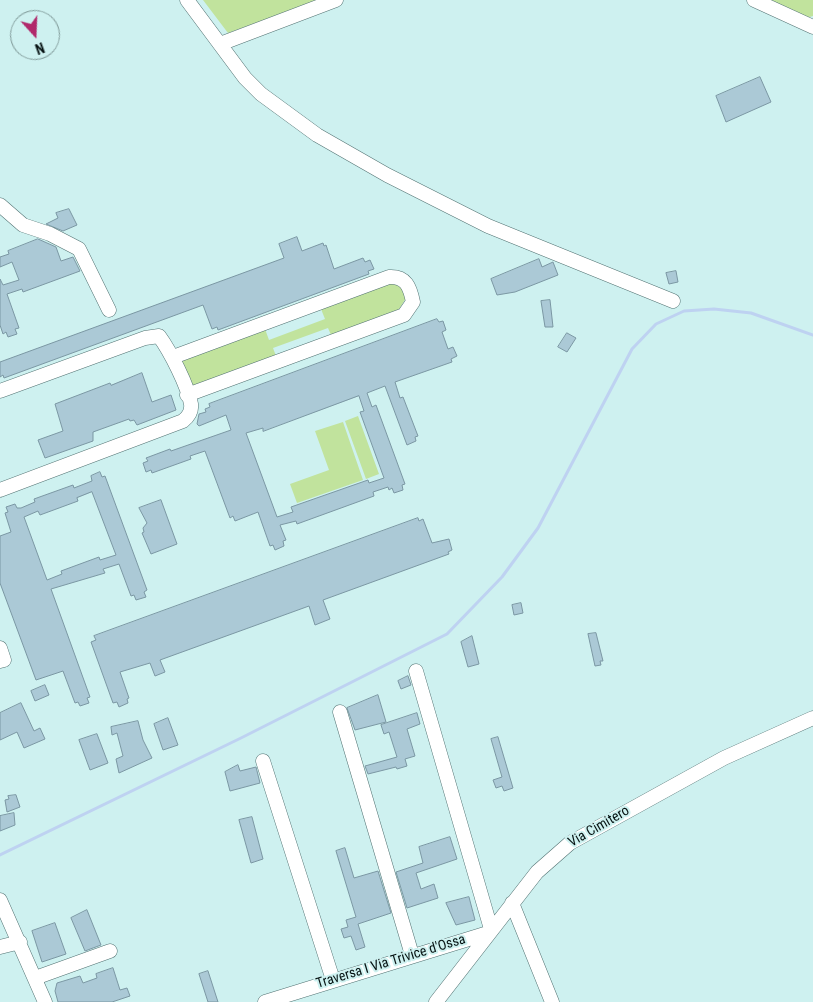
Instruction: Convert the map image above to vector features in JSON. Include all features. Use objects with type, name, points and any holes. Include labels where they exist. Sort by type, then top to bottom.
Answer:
[{"type":"street","points":[[187,0],[261,94],[316,135],[387,175],[488,226],[673,301]]},
{"type":"street","points":[[220,44],[336,0]]},
{"type":"street","points":[[754,0],[813,27]]},
{"type":"street","points":[[0,205],[23,225],[50,234],[79,249],[109,310]]},
{"type":"street","points":[[173,357],[389,277],[398,276],[411,289],[413,302],[404,314],[187,395]]},
{"type":"street","points":[[0,391],[145,338],[159,336],[173,357],[191,405],[188,416],[183,421],[0,490]]},
{"type":"street","points":[[0,648],[4,660],[0,662]]},
{"type":"street","points":[[416,671],[490,931]]},
{"type":"street","points":[[340,712],[412,955]]},
{"type":"street","name":"Via Cimitero","points":[[436,1002],[537,872],[570,843],[724,758],[813,718]]},
{"type":"street","points":[[263,761],[333,980]]},
{"type":"street","points":[[0,900],[45,1002]]},
{"type":"street","points":[[512,903],[552,1002]]},
{"type":"street","name":"Traversa I Via Trivice d'Ossa","points":[[264,1002],[490,931]]},
{"type":"street","points":[[0,947],[20,942]]},
{"type":"street","points":[[35,978],[110,951]]},
{"type":"green space","points":[[203,0],[321,0],[228,33]]},
{"type":"green space","points":[[770,0],[813,0],[813,16],[806,18]]},
{"type":"green space","points":[[392,283],[402,288],[406,298],[398,311],[331,335],[328,328],[273,348],[276,356],[190,387],[180,360],[265,329],[269,340],[325,319],[321,309]]},
{"type":"green space","points":[[358,416],[379,474],[366,479],[345,421]]},
{"type":"green space","points":[[343,422],[363,480],[297,503],[290,484],[329,470],[315,431]]},
{"type":"building","points":[[760,77],[771,102],[726,122],[716,96]]},
{"type":"building","points":[[69,209],[77,225],[63,231],[46,224],[58,218],[56,213]]},
{"type":"building","points":[[297,237],[302,251],[323,243],[324,246],[326,245],[334,269],[363,258],[365,262],[370,260],[374,269],[368,271],[369,274],[218,330],[217,327],[212,329],[203,305],[4,378],[3,375],[0,377],[0,362],[284,258],[279,244]]},
{"type":"building","points":[[38,239],[56,247],[61,261],[73,257],[80,271],[23,292],[22,289],[7,294],[19,328],[15,329],[17,334],[8,337],[6,332],[3,334],[0,325],[0,279],[3,285],[19,280],[12,262],[0,267],[0,257],[9,254],[8,251]]},
{"type":"building","points":[[539,259],[542,267],[553,262],[558,275],[515,292],[497,295],[491,279]]},
{"type":"building","points":[[676,271],[678,282],[669,284],[666,273]]},
{"type":"building","points":[[550,300],[553,327],[545,327],[541,301]]},
{"type":"building","points":[[437,319],[439,322],[443,321],[446,330],[442,332],[448,349],[453,347],[457,356],[451,359],[452,362],[395,382],[400,398],[403,397],[418,436],[415,437],[416,441],[407,445],[385,386],[367,393],[372,407],[376,405],[405,484],[402,485],[403,490],[394,493],[392,488],[389,490],[388,487],[373,492],[374,496],[297,524],[296,521],[280,525],[286,540],[283,541],[284,546],[275,550],[273,545],[270,546],[258,512],[235,521],[233,516],[230,518],[205,451],[190,456],[191,459],[152,473],[151,470],[146,472],[143,463],[148,461],[146,458],[231,430],[226,415],[199,426],[197,424],[199,414],[206,412],[205,409],[210,407],[209,404]],"holes":[[[359,396],[364,411],[360,412],[384,478],[369,483],[368,480],[291,507],[293,512],[277,517],[246,433],[263,428],[263,431]]]},
{"type":"building","points":[[567,333],[576,338],[567,352],[558,347]]},
{"type":"building","points":[[142,373],[152,402],[171,395],[176,410],[137,425],[134,420],[130,421],[129,419],[93,432],[93,441],[45,458],[38,440],[63,431],[55,404]]},
{"type":"building","points":[[100,472],[102,477],[105,476],[147,590],[144,592],[146,597],[136,600],[134,595],[131,596],[119,564],[103,569],[105,573],[51,589],[90,697],[87,698],[89,703],[80,706],[78,702],[75,703],[63,671],[36,680],[0,583],[0,536],[11,532],[5,513],[8,512],[6,507],[15,504],[17,508],[21,508],[35,502],[34,499],[73,485],[74,488],[92,481],[91,476]],"holes":[[[92,492],[116,555],[100,560],[99,557],[61,571],[62,574],[47,580],[24,517],[38,511],[40,515],[78,501],[77,498]]]},
{"type":"building","points":[[161,500],[177,544],[151,554],[142,533],[147,523],[139,508]]},
{"type":"building","points":[[418,518],[419,521],[423,519],[432,543],[449,539],[452,550],[448,552],[449,554],[323,600],[330,619],[315,625],[309,606],[160,660],[165,672],[155,676],[150,663],[120,672],[129,698],[127,699],[128,703],[119,707],[117,702],[113,703],[91,642],[96,640],[94,636]]},
{"type":"building","points":[[521,603],[523,613],[514,615],[512,605]]},
{"type":"building","points":[[596,633],[603,661],[600,661],[601,665],[595,666],[588,634]]},
{"type":"building","points":[[472,636],[479,664],[468,667],[461,642]]},
{"type":"building","points":[[408,676],[411,685],[401,689],[398,681]]},
{"type":"building","points":[[45,685],[49,695],[35,701],[31,691]]},
{"type":"building","points":[[378,695],[386,722],[355,730],[347,708]]},
{"type":"building","points":[[21,703],[34,731],[40,728],[45,739],[24,748],[17,732],[0,740],[0,713]]},
{"type":"building","points":[[417,713],[420,724],[407,729],[415,756],[405,759],[407,766],[368,774],[365,766],[397,757],[389,732],[384,734],[381,725]]},
{"type":"building","points":[[168,718],[178,745],[163,750],[154,724]]},
{"type":"building","points":[[138,721],[143,740],[152,758],[119,773],[116,759],[123,756],[117,733],[112,735],[111,727]]},
{"type":"building","points":[[97,734],[108,763],[90,770],[79,740]]},
{"type":"building","points":[[498,737],[513,788],[504,791],[502,786],[496,788],[493,780],[502,777],[491,739]]},
{"type":"building","points":[[238,765],[240,771],[256,767],[260,783],[230,791],[225,772]]},
{"type":"building","points":[[16,795],[20,807],[7,812],[5,800],[9,799],[8,796]]},
{"type":"building","points":[[14,813],[15,825],[0,831],[0,816]]},
{"type":"building","points":[[252,817],[263,859],[251,863],[239,820]]},
{"type":"building","points":[[450,837],[457,859],[416,873],[421,889],[434,884],[438,898],[407,908],[396,872],[423,863],[419,847]]},
{"type":"building","points":[[345,848],[354,878],[378,871],[391,913],[358,924],[365,947],[356,950],[351,936],[344,938],[341,929],[348,927],[346,920],[356,917],[336,851]]},
{"type":"building","points":[[469,897],[475,920],[456,925],[446,903]]},
{"type":"building","points":[[87,910],[101,945],[85,951],[71,918]]},
{"type":"building","points":[[55,923],[66,954],[42,962],[32,931]]},
{"type":"building","points":[[113,968],[120,990],[127,988],[130,996],[112,1002],[58,1002],[55,991],[57,983],[80,976],[83,983],[97,978],[96,974]]},
{"type":"building","points":[[208,971],[218,1002],[208,1002],[199,974]]},
{"type":"waterway","points":[[0,855],[241,738],[447,634],[502,577],[538,528],[632,349],[656,324],[684,311],[714,309],[751,313],[813,335]]}]
